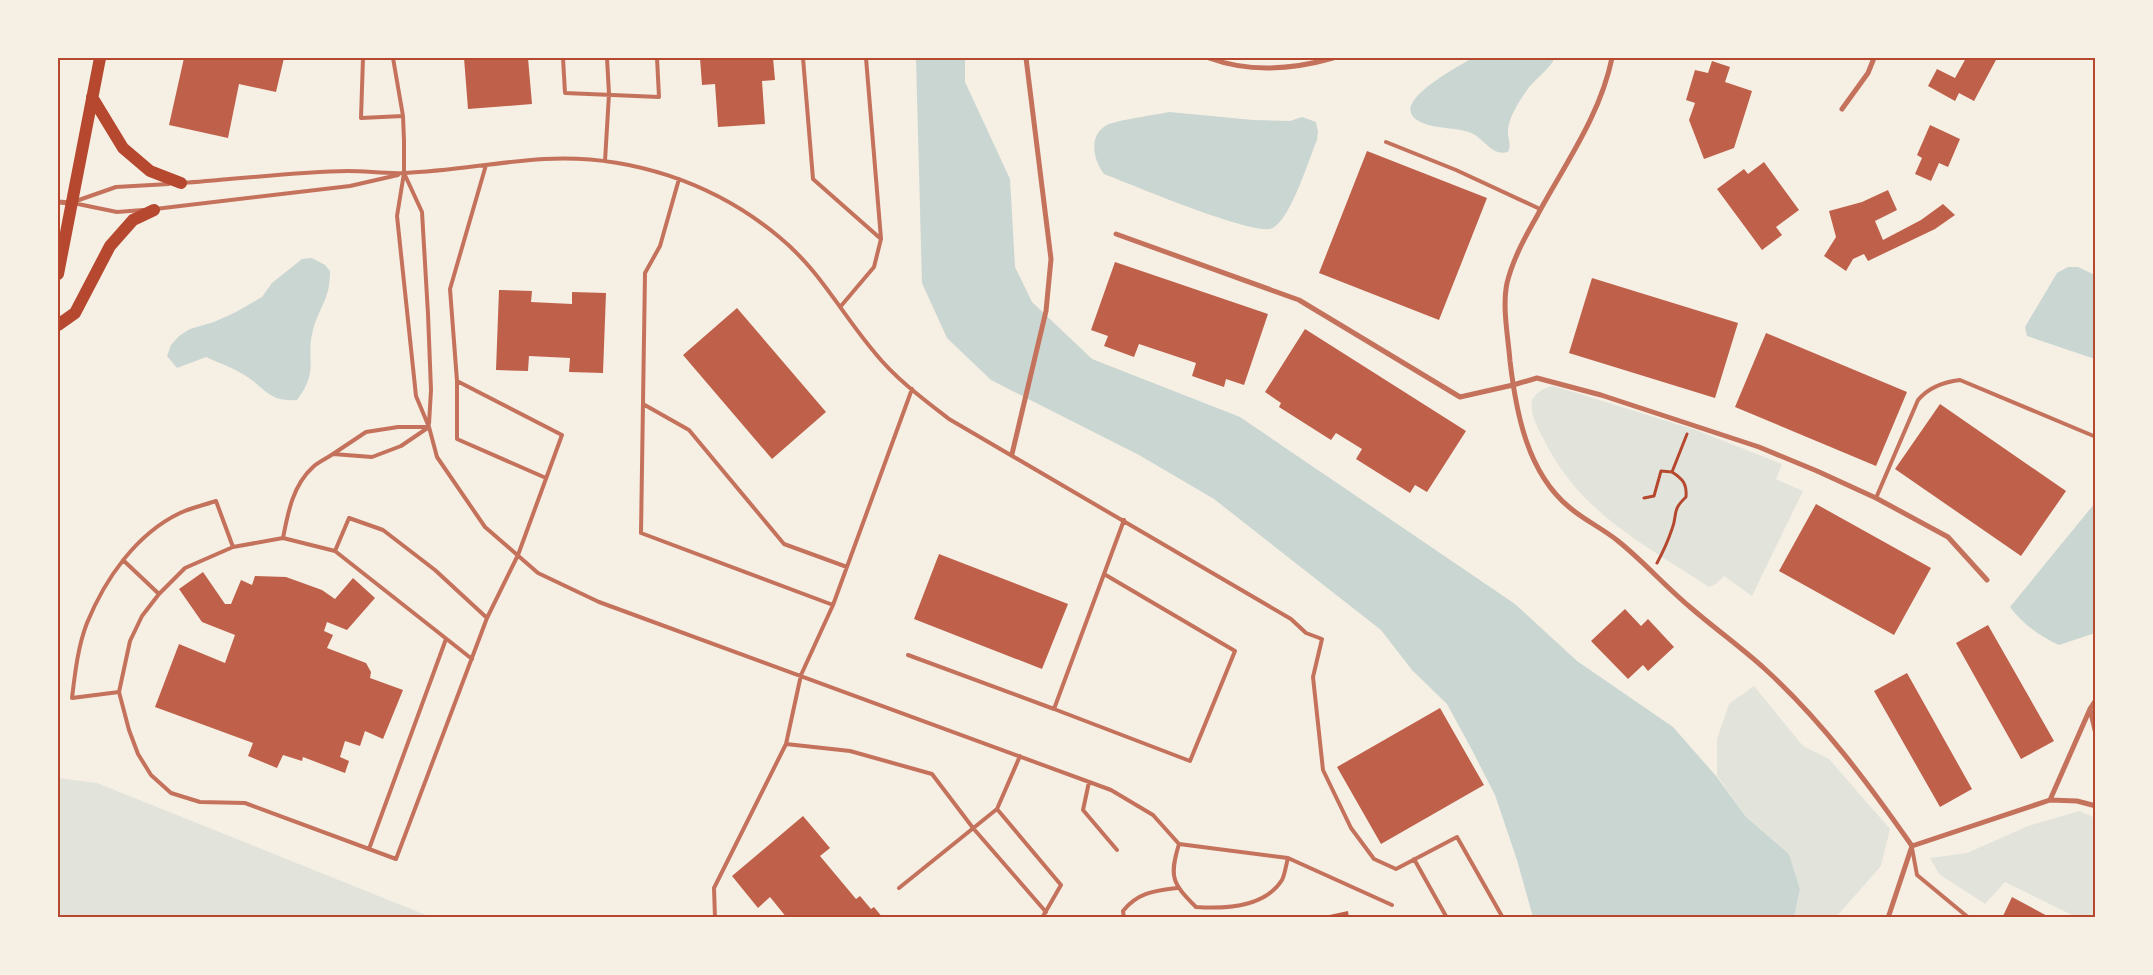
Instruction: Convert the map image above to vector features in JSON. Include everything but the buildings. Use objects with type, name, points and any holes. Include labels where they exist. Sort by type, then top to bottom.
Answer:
[{"type":"main road","points":[[58,274],[100,58]]},
{"type":"main road","points":[[92,97],[123,148],[150,171],[181,183]]},
{"type":"main road","points":[[58,325],[75,314],[110,246],[133,220],[154,210]]},
{"type":"street","points":[[1012,454],[1046,311],[1051,259],[1026,58]]},
{"type":"street","points":[[1209,58],[1228,64],[1269,69],[1290,68],[1333,58]]},
{"type":"street","points":[[1613,58],[1603,91],[1588,123],[1575,150],[1522,242],[1507,284],[1506,319],[1513,385],[1526,443],[1550,485],[1568,506],[1617,540],[1690,607],[1766,669],[1815,719],[1851,762],[1912,846]]},
{"type":"street","points":[[1842,109],[1868,73],[1874,58]]},
{"type":"street","points":[[58,202],[71,203]]},
{"type":"street","points":[[1116,234],[1299,300],[1460,397],[1537,378],[1600,395],[1767,450],[1817,470],[1876,498],[1948,537],[1987,580]]},
{"type":"street","points":[[2050,800],[2090,709],[2096,700]]},
{"type":"street","points":[[2090,709],[2096,734]]},
{"type":"street","points":[[1912,846],[2050,800],[2076,801],[2096,806]]},
{"type":"street","points":[[1888,918],[1912,846]]},
{"type":"lane","points":[[363,58],[361,118],[403,116]]},
{"type":"lane","points":[[394,58],[403,116],[404,173],[397,216],[416,396],[429,427],[437,457],[485,527],[538,573],[598,602],[1111,790],[1153,815],[1179,844],[1288,858],[1392,905]]},
{"type":"lane","points":[[562,58],[565,92],[659,97],[657,58]]},
{"type":"lane","points":[[605,161],[609,94],[607,58]]},
{"type":"lane","points":[[803,58],[813,179],[881,239]]},
{"type":"lane","points":[[841,306],[874,266],[881,239],[866,58]]},
{"type":"lane","points":[[1386,142],[1456,170],[1540,209]]},
{"type":"lane","points":[[71,203],[116,187],[348,171],[404,173],[544,159],[605,161],[653,170],[705,189],[744,210],[780,237],[822,280],[875,353],[912,390],[950,419],[1291,618],[1306,633],[1322,639],[1313,677],[1323,770],[1351,828],[1374,860],[1396,869],[1457,837],[1503,918]]},
{"type":"lane","points":[[486,165],[450,289],[457,381],[457,439],[546,478]]},
{"type":"lane","points":[[71,203],[117,212],[154,210],[350,186],[404,173]]},
{"type":"lane","points":[[404,173],[422,212],[431,390],[429,427]]},
{"type":"lane","points":[[679,179],[660,246],[645,273],[641,533],[833,605]]},
{"type":"lane","points":[[1876,498],[1918,400],[1926,391],[1946,382],[1960,380],[2096,437]]},
{"type":"lane","points":[[457,381],[562,435],[518,555],[487,618],[472,659],[396,859],[245,803],[200,802],[171,793],[151,775],[138,754],[119,692],[130,641],[142,616],[158,594],[185,568],[233,547],[283,538],[335,551],[472,659]]},
{"type":"lane","points":[[716,918],[714,888],[786,744],[801,676],[833,605],[912,390]]},
{"type":"lane","points":[[643,404],[689,430],[784,544],[847,567]]},
{"type":"lane","points":[[283,538],[288,512],[298,485],[313,466],[366,432],[398,427],[429,427]]},
{"type":"lane","points":[[333,454],[372,457],[401,446],[429,427]]},
{"type":"lane","points":[[119,692],[72,698],[86,624],[100,595],[122,560],[158,526],[180,513],[216,501],[233,547]]},
{"type":"lane","points":[[335,551],[349,518],[383,530],[435,570],[487,618]]},
{"type":"lane","points":[[1054,709],[1124,520]]},
{"type":"lane","points":[[122,560],[158,594]]},
{"type":"lane","points":[[908,655],[1190,761],[1235,651],[1104,574]]},
{"type":"lane","points":[[369,849],[446,639]]},
{"type":"lane","points":[[786,744],[850,751],[932,774],[974,828],[1046,912]]},
{"type":"lane","points":[[898,888],[997,809],[1020,756]]},
{"type":"lane","points":[[1089,782],[1083,810],[1117,850]]},
{"type":"lane","points":[[997,809],[1061,885],[1042,918]]},
{"type":"lane","points":[[1179,844],[1173,865],[1177,888],[1196,906],[1218,908],[1249,902],[1270,895],[1282,879],[1288,858]]},
{"type":"lane","points":[[1912,846],[1917,875],[1969,918]]},
{"type":"lane","points":[[1414,859],[1447,918]]},
{"type":"lane","points":[[1124,918],[1123,911],[1132,899],[1155,891],[1177,888]]},
{"type":"path","points":[[1672,472],[1691,424]]},
{"type":"path","points":[[1644,498],[1654,496],[1661,471],[1672,472],[1684,480],[1687,489],[1686,497],[1679,504],[1674,514],[1673,526],[1652,572]]},
{"type":"shaded area","points":[[916,58],[965,58],[965,82],[1010,179],[1015,267],[1032,302],[1092,359],[1240,417],[1515,604],[1577,661],[1673,727],[1716,776],[1746,817],[1789,854],[1800,889],[1794,917],[1533,917],[1517,860],[1495,795],[1472,750],[1447,704],[1412,670],[1381,630],[1214,499],[1139,455],[991,380],[947,338],[922,283]]},
{"type":"shaded area","points":[[1472,58],[1554,58],[1551,65],[1527,90],[1513,114],[1508,129],[1510,146],[1508,152],[1497,152],[1469,132],[1423,123],[1417,120],[1411,112],[1412,104],[1430,85]]},
{"type":"shaded area","points":[[1169,112],[1253,120],[1290,121],[1302,117],[1316,122],[1317,140],[1293,200],[1280,222],[1273,228],[1262,229],[1243,225],[1219,218],[1104,174],[1097,162],[1094,148],[1097,135],[1101,129],[1119,121]]},
{"type":"shaded area","points":[[312,258],[325,265],[330,271],[330,281],[313,330],[308,380],[297,400],[274,397],[241,373],[206,357],[177,368],[167,356],[171,345],[179,336],[190,329],[214,322],[236,312],[262,297],[272,283],[302,259]]},
{"type":"shaded area","points":[[2068,267],[2078,267],[2095,275],[2095,359],[2027,336],[2025,327],[2057,273]]},
{"type":"shaded area","points":[[1554,386],[1696,430],[1782,464],[1776,479],[1803,491],[1752,596],[1724,576],[1716,584],[1709,587],[1636,540],[1593,506],[1557,463],[1538,428],[1533,414],[1532,400],[1534,397],[1541,390]]},
{"type":"shaded area","points":[[2095,503],[2095,633],[2059,645],[2032,629],[2010,607]]},
{"type":"shaded area","points":[[1754,686],[1803,746],[1829,759],[1890,829],[1881,866],[1836,917],[1794,917],[1800,889],[1789,854],[1746,817],[1717,776],[1717,739],[1729,704]]},
{"type":"shaded area","points":[[58,778],[97,783],[431,917],[58,917]]},
{"type":"shaded area","points":[[2080,811],[2095,818],[2095,917],[2076,917],[2005,882],[1985,904],[1939,874],[1930,858],[1967,853],[2028,826]]}]
